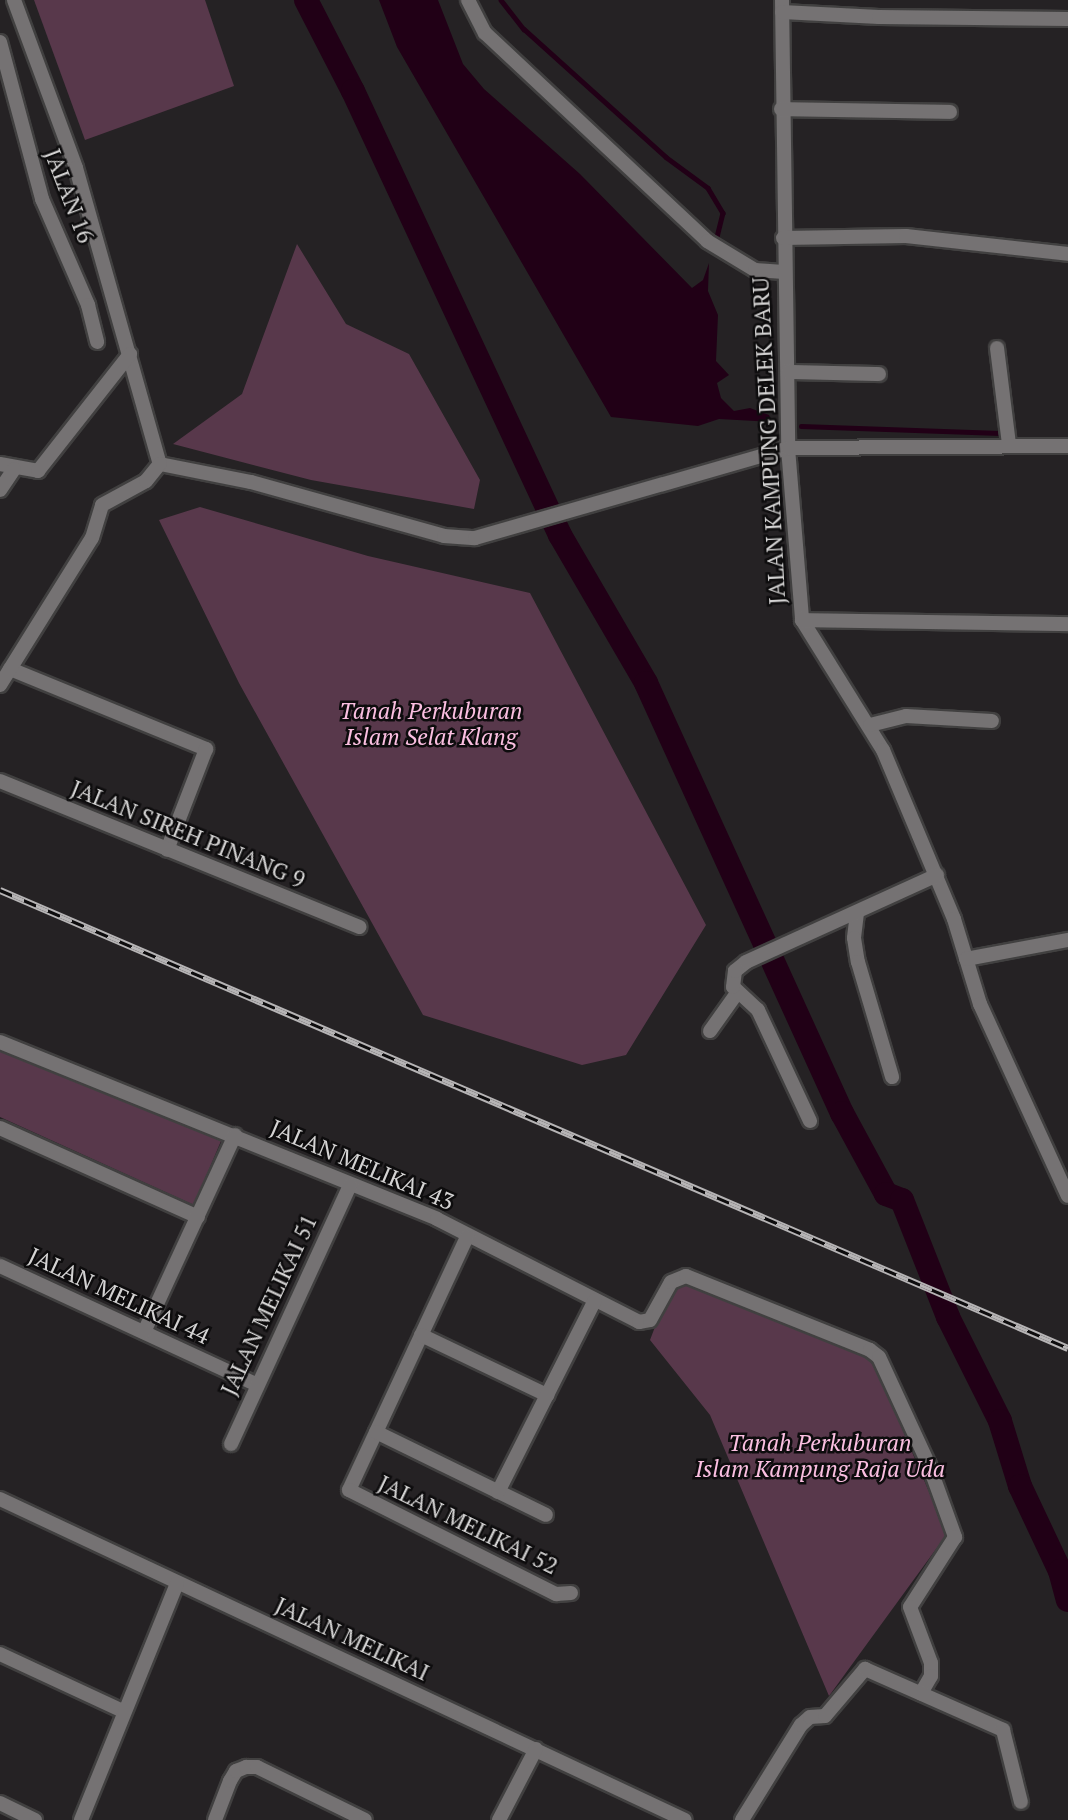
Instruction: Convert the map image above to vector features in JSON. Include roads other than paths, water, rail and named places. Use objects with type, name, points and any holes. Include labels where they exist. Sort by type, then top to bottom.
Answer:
[{"type":"street","points":[[14,0],[76,168],[160,464]]},
{"type":"street","points":[[468,0],[485,33],[707,241],[755,270],[784,272]]},
{"type":"street","points":[[782,6],[879,18],[1068,19]]},
{"type":"street","name":"JALAN KAMPUNG DELEK BARU","points":[[782,6],[783,238],[789,448],[802,620],[870,725],[937,875],[980,1004],[1068,1196]]},
{"type":"street","name":"JALAN 16","points":[[0,42],[38,188],[88,305],[97,342]]},
{"type":"street","points":[[4,65],[37,59]]},
{"type":"street","points":[[781,110],[950,113]]},
{"type":"street","points":[[783,238],[906,236],[1068,254]]},
{"type":"street","points":[[997,348],[1009,438]]},
{"type":"street","points":[[0,490],[7,466],[38,471],[130,354]]},
{"type":"street","points":[[788,372],[879,374]]},
{"type":"street","points":[[160,464],[251,482],[444,536],[475,538],[567,509],[789,448],[1009,438],[1068,446]]},
{"type":"street","points":[[0,685],[92,538],[102,505],[146,481],[160,464]]},
{"type":"street","points":[[802,620],[1068,624]]},
{"type":"street","points":[[9,669],[206,749],[167,850]]},
{"type":"street","points":[[870,725],[905,716],[992,721]]},
{"type":"street","name":"JALAN SIREH PINANG 9","points":[[0,781],[359,927]]},
{"type":"street","points":[[810,1121],[758,1010],[737,993],[731,979],[746,962],[857,914],[937,875]]},
{"type":"street","points":[[857,914],[854,938],[858,962],[892,1076]]},
{"type":"street","points":[[966,959],[1068,940]]},
{"type":"street","points":[[710,1031],[737,993]]},
{"type":"street","name":"JALAN MELIKAI 43","points":[[0,1042],[437,1219],[467,1237],[639,1322],[650,1320],[678,1277],[706,1282],[879,1357],[929,1465],[955,1536],[911,1607],[931,1663],[931,1676],[921,1693]]},
{"type":"street","points":[[0,1128],[198,1217]]},
{"type":"street","points":[[144,1332],[235,1135]]},
{"type":"street","name":"JALAN MELIKAI 51","points":[[231,1444],[349,1185]]},
{"type":"street","name":"JALAN MELIKAI 52","points":[[467,1237],[349,1490],[355,1496],[556,1594],[572,1594]]},
{"type":"street","name":"JALAN MELIKAI 44","points":[[0,1266],[257,1385]]},
{"type":"street","points":[[498,1492],[595,1300]]},
{"type":"street","points":[[421,1335],[547,1395]]},
{"type":"street","points":[[376,1432],[546,1515]]},
{"type":"street","name":"JALAN MELIKAI","points":[[0,1499],[685,1820]]},
{"type":"street","points":[[81,1820],[123,1711],[177,1584]]},
{"type":"street","points":[[0,1654],[123,1711]]},
{"type":"street","points":[[742,1820],[801,1725],[810,1717],[825,1716],[865,1669],[1003,1730],[1021,1802]]},
{"type":"street","points":[[499,1820],[536,1749]]},
{"type":"street","points":[[215,1820],[230,1782],[246,1767],[257,1767],[365,1820]]},
{"type":"street","points":[[0,1803],[35,1820]]},
{"type":"waterway","points":[[306,0],[353,91],[560,535],[646,683],[842,1113],[886,1194],[902,1200],[948,1317],[1000,1421],[1020,1486],[1060,1571],[1068,1600]]},
{"type":"waterway","points":[[501,0],[524,29],[666,157],[708,188],[723,213],[717,237]]},
{"type":"waterway","points":[[801,426],[1000,433]]},
{"type":"railway","points":[[0,890],[1068,1348]]},
{"type":"park label","name":"Tanah Perkuburan Islam Selat Klang","points":[[431,724]]},
{"type":"park label","name":"Tanah Perkuburan Islam Kampung Raja Uda","points":[[820,1456]]}]
